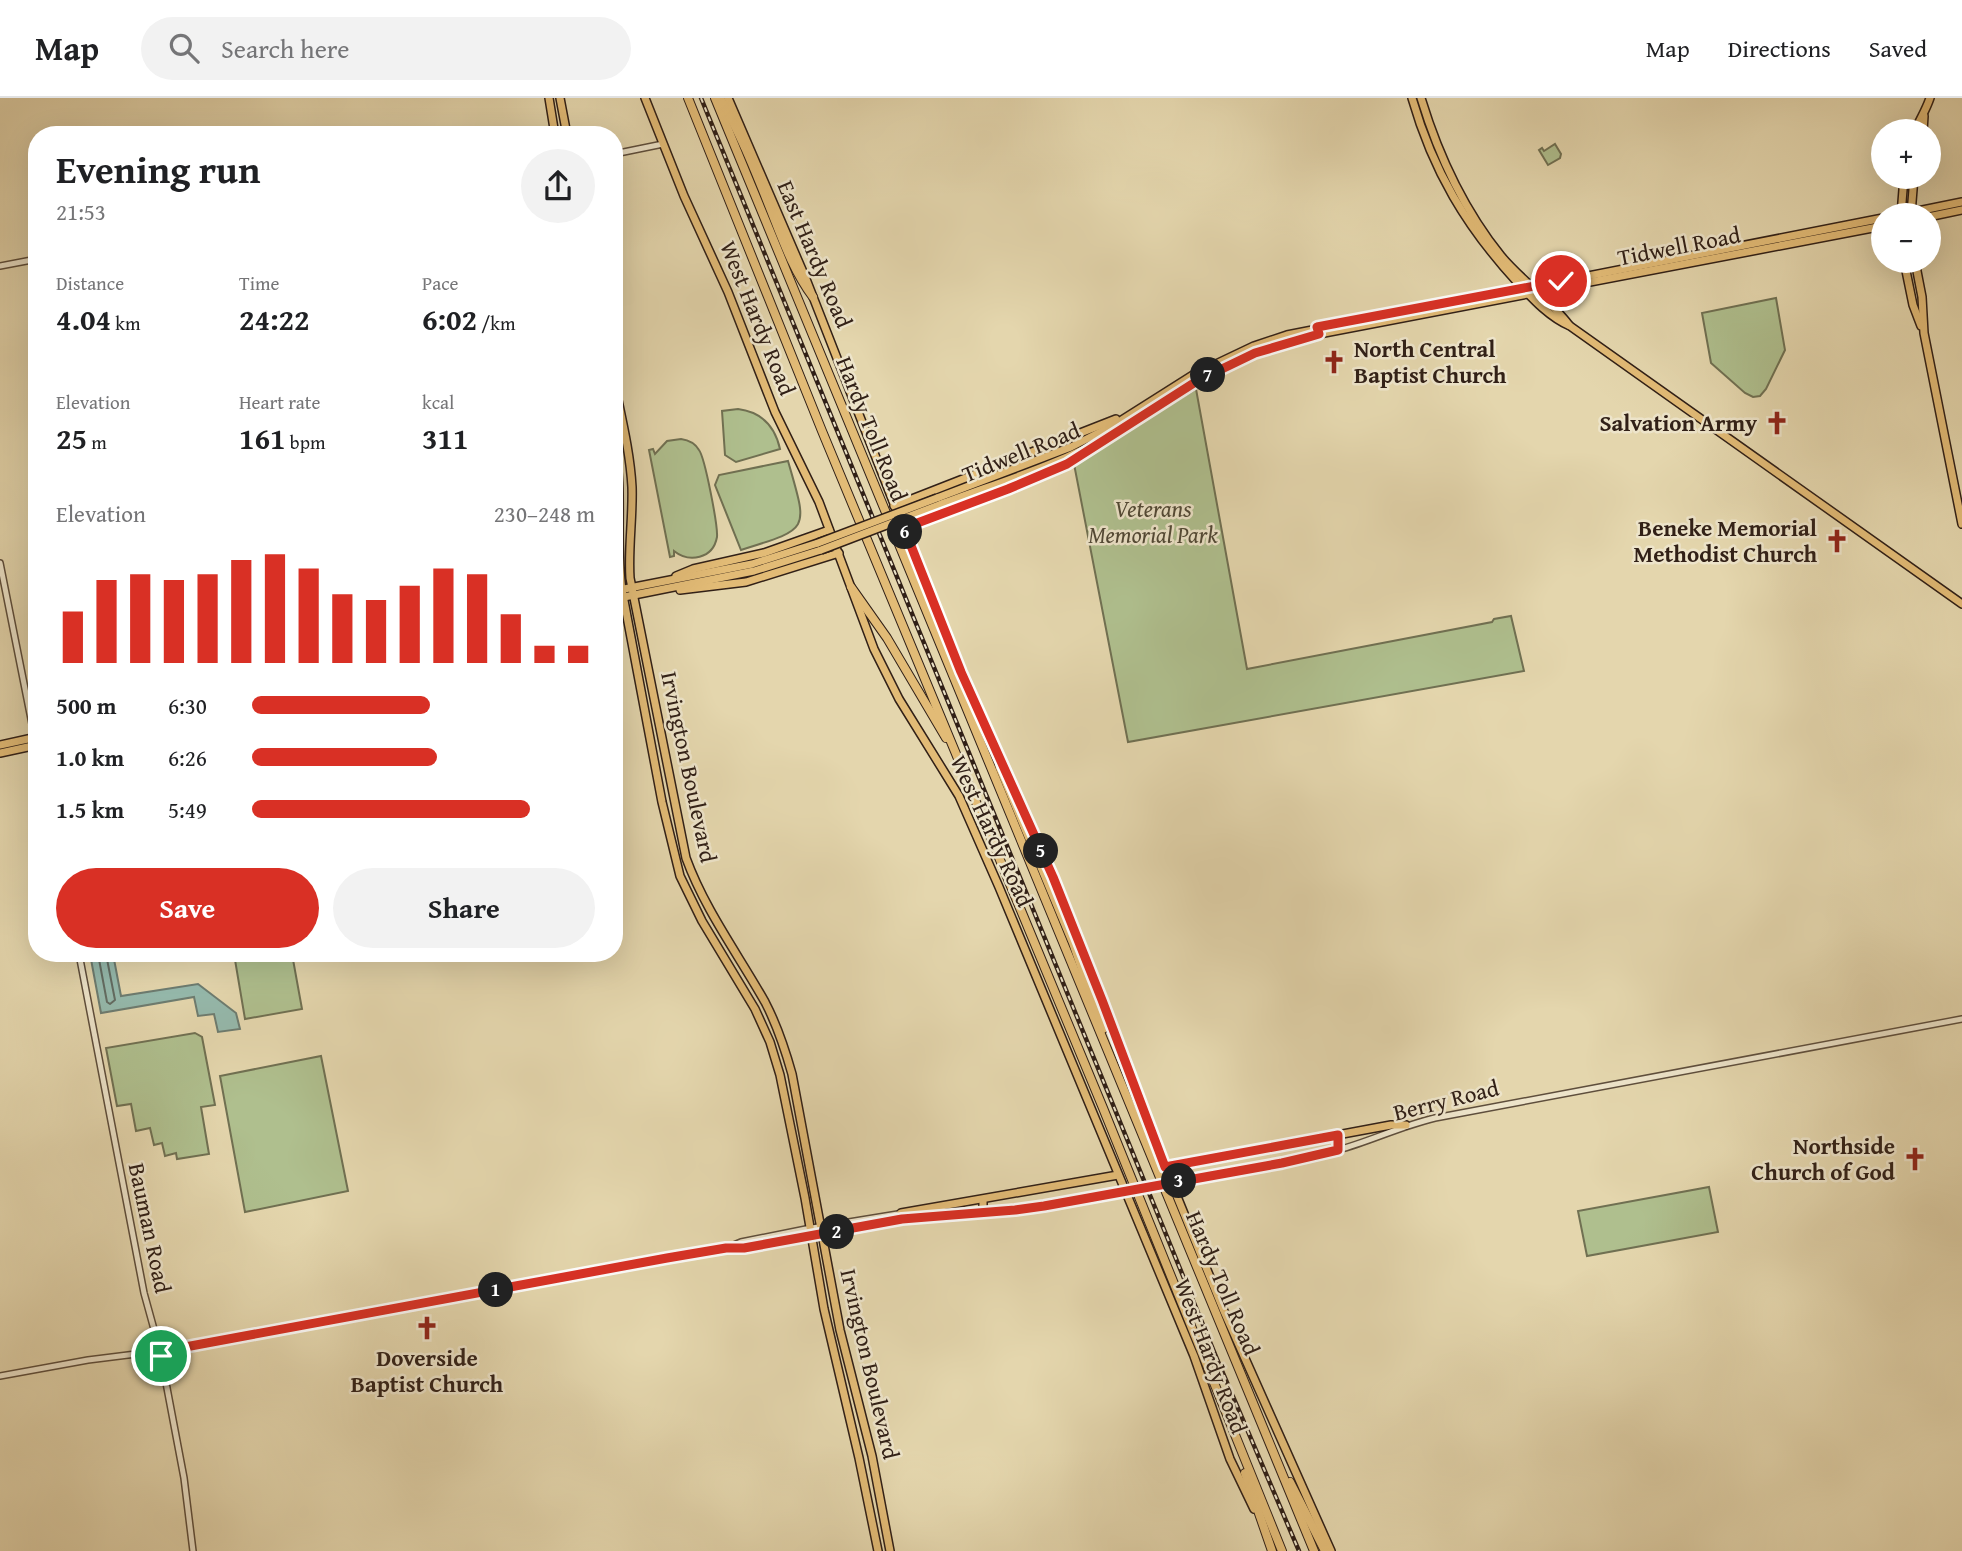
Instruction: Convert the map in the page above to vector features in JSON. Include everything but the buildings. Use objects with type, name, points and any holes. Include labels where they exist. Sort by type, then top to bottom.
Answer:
[{"type":"highway","name":"Hardy Toll Road","points":[[688,98],[1282,1551]]},
{"type":"highway","name":"Hardy Toll Road","points":[[718,98],[1123,1092],[1314,1551]]},
{"type":"highway","points":[[718,98],[760,181],[785,246],[804,285],[813,297]]},
{"type":"highway","points":[[851,587],[887,638],[960,761]]},
{"type":"highway","points":[[997,754],[1004,780],[1084,970],[1123,1092]]},
{"type":"highway","points":[[1213,1381],[1272,1551]]},
{"type":"highway","points":[[1271,1447],[1325,1551]]},
{"type":"main road","name":"West Hardy Road","points":[[645,98],[728,292],[775,412],[819,502],[884,670],[959,796],[1051,1007],[1194,1356],[1230,1459],[1262,1524],[1272,1551]]},
{"type":"main road","name":"East Hardy Road","points":[[729,98],[813,297],[936,611],[1063,902],[1165,1167],[1228,1320],[1331,1551]]},
{"type":"main road","points":[[1412,98],[1427,142],[1457,206],[1530,291],[1563,316],[1570,326],[1958,597],[1962,604]]},
{"type":"main road","points":[[1421,98],[1434,139],[1479,232]]},
{"type":"main road","points":[[1924,119],[1930,98]]},
{"type":"main road","points":[[553,126],[549,100],[560,99],[565,126]]},
{"type":"main road","points":[[1920,119],[1924,116]]},
{"type":"main road","points":[[1941,209],[1961,206]]},
{"type":"main road","points":[[1941,213],[1961,206]]},
{"type":"main road","name":"Tidwell Road","points":[[1530,291],[1871,220]]},
{"type":"main road","name":"Tidwell Road","points":[[938,502],[1071,447],[1114,425],[1193,374],[1254,346],[1318,331],[1871,228]]},
{"type":"main road","points":[[1907,273],[1913,304],[1924,333]]},
{"type":"main road","points":[[1917,273],[1924,333],[1962,524]]},
{"type":"main road","name":"Tidwell Road","points":[[633,592],[661,582],[752,564],[1073,454],[1112,435],[1171,396],[1226,366],[1318,331]]},
{"type":"main road","points":[[894,506],[1106,424],[1145,405]]},
{"type":"main road","name":"Irvington Boulevard","points":[[623,429],[632,489],[629,558],[633,592],[687,858],[695,882],[712,916],[766,1004],[782,1040],[792,1074],[821,1231],[872,1456],[890,1551]]},
{"type":"main road","points":[[904,528],[1067,464],[1112,435]]},
{"type":"main road","points":[[907,501],[903,508],[906,516],[920,522]]},
{"type":"main road","points":[[623,506],[624,513],[630,519]]},
{"type":"main road","points":[[818,543],[829,530]]},
{"type":"main road","points":[[818,543],[824,538],[827,542],[825,558]]},
{"type":"main road","name":"Tidwell Road","points":[[623,593],[658,591],[754,571],[818,543]]},
{"type":"main road","points":[[658,591],[746,582],[839,553]]},
{"type":"main road","name":"Irvington Boulevard","points":[[623,614],[680,876],[698,914],[754,1009],[770,1042],[780,1075],[821,1297],[878,1551]]},
{"type":"main road","points":[[636,665],[647,663]]},
{"type":"main road","points":[[0,745],[28,743]]},
{"type":"main road","points":[[0,753],[28,744]]},
{"type":"main road","points":[[1165,1167],[1391,1125],[1406,1125]]},
{"type":"main road","points":[[1338,1135],[1338,1150]]},
{"type":"main road","points":[[901,1213],[1118,1175]]},
{"type":"main road","points":[[983,1200],[983,1213]]},
{"type":"main road","points":[[840,1377],[850,1381],[855,1388]]},
{"type":"street","points":[[623,151],[663,144]]},
{"type":"street","points":[[0,266],[28,261]]},
{"type":"street","points":[[0,563],[28,702]]},
{"type":"street","name":"Bauman Road","points":[[81,962],[144,1293],[160,1352],[184,1478],[193,1551]]},
{"type":"street","name":"Berry Road","points":[[0,1376],[88,1360],[160,1352],[726,1248],[744,1248],[811,1232],[939,1215],[1015,1210],[1282,1163],[1338,1150],[1406,1125],[1522,1100],[1962,1019]]},
{"type":"street","name":"Berry Road","points":[[821,1231],[901,1213],[939,1215]]},
{"type":"green space","points":[[1555,144],[1561,154],[1560,158],[1548,165],[1539,150],[1542,148],[1544,151]]},
{"type":"green space","points":[[1776,298],[1785,350],[1766,389],[1760,396],[1753,397],[1711,363],[1702,313]]},
{"type":"green space","name":"Veterans Memorial Park","points":[[1196,389],[1247,669],[1492,622],[1494,619],[1511,616],[1524,671],[1128,742],[1074,464]]},
{"type":"green space","points":[[738,409],[754,413],[766,422],[775,433],[780,449],[736,462],[725,455],[722,411]]},
{"type":"green space","points":[[681,439],[693,444],[702,456],[717,530],[715,544],[711,550],[693,558],[674,551],[674,556],[670,557],[649,450],[653,449],[655,454],[667,441]]},
{"type":"green space","points":[[788,461],[799,501],[798,523],[792,531],[781,537],[741,550],[715,485],[719,475]]},
{"type":"green space","points":[[235,962],[293,962],[302,1009],[245,1019]]},
{"type":"green space","points":[[195,1033],[202,1037],[215,1105],[201,1107],[209,1154],[177,1159],[176,1153],[165,1156],[162,1143],[154,1145],[150,1128],[136,1131],[131,1104],[117,1106],[106,1048]]},
{"type":"green space","points":[[321,1056],[348,1191],[245,1212],[220,1076]]},
{"type":"green space","points":[[1709,1187],[1718,1232],[1587,1256],[1578,1211]]},
{"type":"water","points":[[91,962],[115,962],[121,996],[198,984],[236,1013],[240,1029],[218,1032],[214,1014],[198,1016],[194,997],[101,1013]]},
{"type":"railway","points":[[701,98],[1217,1359],[1299,1551]]},
{"type":"place","name":"North Central Baptist Church","points":[[1334,362]]},
{"type":"place","name":"Salvation Army","points":[[1777,423]]},
{"type":"place","name":"Beneke Memorial Methodist Church","points":[[1837,541]]},
{"type":"place","name":"Northside Church of God","points":[[1915,1159]]},
{"type":"place","name":"Doverside Baptist Church","points":[[427,1328]]},
{"type":"route","points":[[161,1356],[160,1352],[260,1332],[667,1258],[811,1237],[902,1219],[1044,1206],[1282,1163],[1338,1150],[1338,1135],[1165,1167],[1053,877],[961,672],[904,528],[1067,464],[1197,381],[1255,353],[1319,334],[1317,327],[1561,281]]}]
